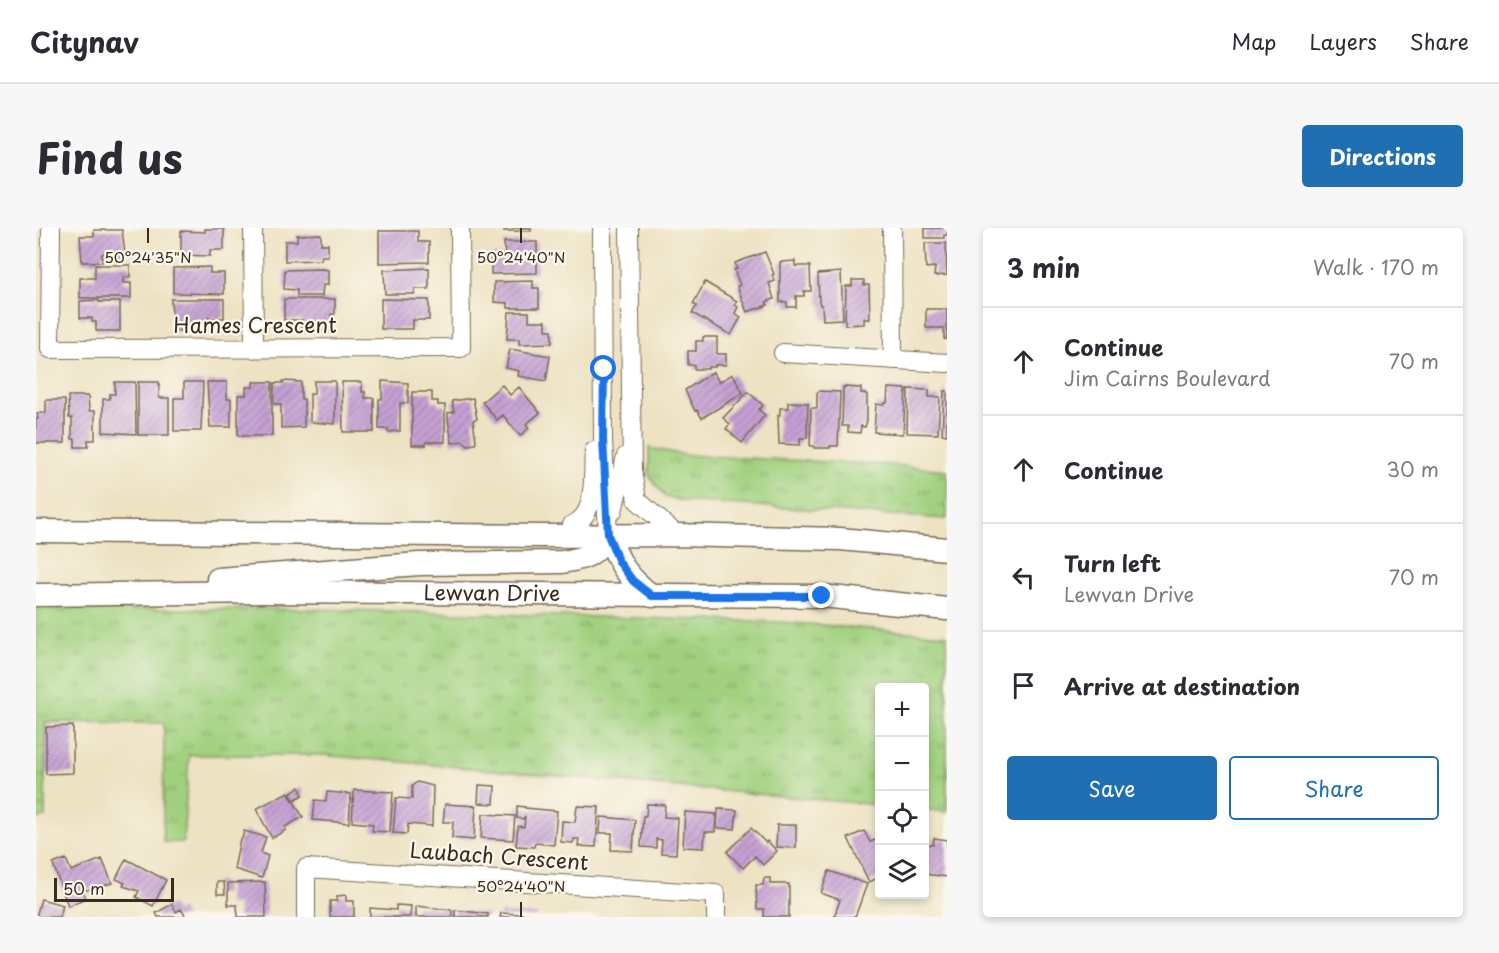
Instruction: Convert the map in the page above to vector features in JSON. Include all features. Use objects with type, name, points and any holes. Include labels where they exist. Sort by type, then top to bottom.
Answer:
[{"type":"main road","points":[[542,536],[572,525]]},
{"type":"main road","points":[[36,531],[542,536],[677,535],[840,539],[947,549]]},
{"type":"main road","points":[[38,595],[419,564],[562,562],[585,558],[597,550],[608,535]]},
{"type":"main road","points":[[608,535],[619,562],[633,581],[652,596]]},
{"type":"main road","name":"Lewvan Drive","points":[[38,595],[274,592],[822,596],[947,609]]},
{"type":"street","name":"Hames Crescent","points":[[51,228],[50,349],[254,350],[461,348],[460,228]]},
{"type":"street","points":[[253,228],[254,350]]},
{"type":"street","points":[[602,228],[603,439],[608,535]]},
{"type":"street","points":[[629,228],[632,471],[638,500],[677,535]]},
{"type":"street","points":[[892,228],[893,360]]},
{"type":"street","points":[[783,353],[947,363]]},
{"type":"street","points":[[572,525],[580,522],[590,506],[604,369]]},
{"type":"street","points":[[608,535],[630,437]]},
{"type":"street","name":"Laubach Crescent","points":[[306,917],[306,868],[716,894],[716,917]]},
{"type":"green space","points":[[649,448],[685,455],[892,465],[947,470],[947,519],[684,501],[665,497],[649,476]]},
{"type":"green space","points":[[36,609],[316,609],[781,622],[947,635],[947,812],[929,810],[929,683],[875,683],[875,805],[323,755],[189,755],[183,842],[163,842],[164,723],[45,722],[45,817],[36,819]]},
{"type":"building","points":[[504,228],[531,228],[531,231],[504,231]]},
{"type":"building","points":[[925,228],[947,228],[947,235],[944,235],[944,238],[925,238]]},
{"type":"building","points":[[205,229],[224,229],[224,250],[210,250],[210,256],[181,255],[181,231],[205,232]]},
{"type":"building","points":[[94,230],[122,230],[125,254],[102,254],[102,262],[82,262],[80,236],[94,236]]},
{"type":"building","points":[[379,231],[418,231],[418,242],[429,242],[429,262],[379,263]]},
{"type":"building","points":[[321,234],[321,244],[328,244],[328,256],[322,256],[321,260],[285,261],[285,241],[297,241],[297,235]]},
{"type":"building","points":[[504,242],[537,242],[537,273],[491,274],[491,255],[505,255]]},
{"type":"building","points":[[925,243],[946,243],[947,275],[934,276],[935,267],[926,268]]},
{"type":"building","points":[[765,252],[774,274],[772,275],[775,281],[769,283],[774,299],[766,302],[768,305],[747,312],[737,286],[740,285],[734,270],[737,269],[735,263]]},
{"type":"building","points":[[795,261],[795,266],[810,266],[811,291],[804,291],[804,296],[796,296],[796,307],[787,307],[787,302],[780,302],[780,262]]},
{"type":"building","points":[[95,265],[130,265],[130,277],[123,277],[123,283],[131,283],[131,298],[80,298],[80,278],[95,278]]},
{"type":"building","points":[[210,267],[210,273],[224,273],[224,294],[173,293],[173,268]]},
{"type":"building","points":[[429,268],[429,289],[415,289],[415,294],[385,294],[384,270]]},
{"type":"building","points":[[285,270],[328,270],[328,285],[323,285],[322,296],[297,296],[297,290],[284,289]]},
{"type":"building","points":[[841,272],[843,319],[823,320],[822,305],[819,301],[818,274]]},
{"type":"building","points":[[852,280],[864,280],[864,285],[869,285],[870,319],[864,319],[864,324],[845,325],[846,286],[852,286]]},
{"type":"building","points":[[533,281],[533,288],[539,288],[539,308],[508,308],[508,303],[494,302],[494,282]]},
{"type":"building","points":[[705,282],[737,301],[735,305],[738,307],[735,313],[741,317],[731,335],[692,313],[697,306],[693,304]]},
{"type":"building","points":[[171,299],[224,299],[224,318],[208,318],[207,331],[173,331]]},
{"type":"building","points":[[284,299],[335,299],[335,314],[331,314],[331,331],[302,331],[302,320],[284,320]]},
{"type":"building","points":[[381,299],[429,300],[429,320],[413,320],[413,329],[381,329]]},
{"type":"building","points":[[99,300],[99,302],[120,302],[120,331],[96,331],[96,322],[92,322],[92,318],[80,318],[80,301]]},
{"type":"building","points":[[926,309],[947,309],[947,339],[944,339],[944,328],[926,328]]},
{"type":"building","points":[[509,312],[529,312],[529,321],[546,321],[546,330],[552,330],[552,343],[519,344],[519,339],[507,339]]},
{"type":"building","points":[[703,337],[717,337],[717,354],[726,354],[726,365],[694,369],[694,365],[688,365],[688,351],[696,351],[696,341],[703,341]]},
{"type":"building","points":[[510,349],[550,356],[546,381],[518,376],[519,371],[506,368]]},
{"type":"building","points":[[713,372],[719,382],[733,374],[743,393],[702,418],[697,410],[695,411],[685,390]]},
{"type":"building","points":[[283,381],[301,382],[301,399],[304,399],[304,427],[281,428],[281,404],[274,404],[274,383],[283,383]]},
{"type":"building","points":[[314,381],[335,381],[335,424],[310,422],[310,394],[314,394]]},
{"type":"building","points":[[382,381],[408,383],[408,403],[400,403],[400,431],[388,432],[388,429],[379,429],[379,399],[382,399]]},
{"type":"building","points":[[115,382],[135,382],[136,434],[103,432],[103,399],[110,399],[110,394],[115,394]]},
{"type":"building","points":[[138,382],[159,382],[159,398],[169,398],[169,435],[138,435]]},
{"type":"building","points":[[184,382],[203,382],[201,431],[174,431],[174,398],[184,398]]},
{"type":"building","points":[[207,382],[227,382],[227,399],[231,399],[231,427],[210,427]]},
{"type":"building","points":[[253,382],[272,382],[272,436],[238,436],[238,395],[246,395],[246,387],[253,387]]},
{"type":"building","points":[[342,382],[362,382],[362,392],[365,392],[365,398],[374,398],[374,432],[343,432]]},
{"type":"building","points":[[502,385],[510,395],[519,387],[540,413],[526,424],[529,428],[520,436],[503,415],[497,420],[482,402]]},
{"type":"building","points":[[843,387],[861,388],[861,393],[867,394],[867,421],[865,427],[861,426],[860,433],[848,432],[848,426],[842,426]]},
{"type":"building","points":[[888,388],[906,389],[903,434],[874,432],[876,404],[887,403]]},
{"type":"building","points":[[908,389],[929,390],[929,397],[940,397],[938,434],[907,433]]},
{"type":"building","points":[[820,391],[840,392],[838,446],[830,446],[830,448],[810,446],[811,408],[817,408],[817,393]]},
{"type":"building","points":[[944,391],[947,391],[947,435],[942,434]]},
{"type":"building","points":[[412,392],[432,392],[432,401],[438,401],[438,405],[445,405],[445,442],[412,445]]},
{"type":"building","points":[[748,392],[763,405],[759,410],[765,415],[742,443],[726,429],[730,424],[723,418]]},
{"type":"building","points":[[68,396],[88,396],[89,411],[95,411],[95,440],[88,440],[88,447],[75,447],[75,439],[72,439],[72,418],[69,418]]},
{"type":"building","points":[[473,398],[477,419],[473,420],[475,444],[468,445],[463,441],[452,443],[448,413],[454,412],[452,401]]},
{"type":"building","points":[[46,400],[65,400],[65,443],[36,443],[37,413],[46,413]]},
{"type":"building","points":[[788,402],[808,403],[807,438],[800,438],[800,445],[779,444],[778,415],[780,415],[780,408],[788,408]]},
{"type":"building","points":[[73,726],[73,773],[46,774],[46,727]]},
{"type":"building","points":[[417,782],[433,786],[432,826],[408,824],[407,834],[393,833],[396,798],[412,799],[412,786]]},
{"type":"building","points":[[479,785],[495,786],[494,804],[478,803]]},
{"type":"building","points":[[299,787],[303,795],[294,800],[290,793]]},
{"type":"building","points":[[354,790],[393,792],[390,832],[372,831],[373,824],[352,822]]},
{"type":"building","points":[[288,792],[303,817],[285,827],[286,830],[272,838],[256,809]]},
{"type":"building","points":[[327,792],[351,794],[349,823],[313,820],[315,800],[326,801]]},
{"type":"building","points":[[445,804],[476,806],[474,840],[452,838],[453,822],[443,822]]},
{"type":"building","points":[[647,804],[665,805],[664,817],[678,818],[676,854],[661,853],[662,840],[656,839],[656,848],[641,847],[643,816],[646,816]]},
{"type":"building","points":[[517,806],[557,811],[554,845],[535,843],[534,847],[516,846],[518,826],[524,827],[525,816],[523,819],[517,818]]},
{"type":"building","points":[[577,806],[599,807],[596,847],[578,846],[579,839],[574,839],[573,843],[561,842],[562,821],[575,822]]},
{"type":"building","points":[[718,809],[737,810],[735,829],[717,828]]},
{"type":"building","points":[[685,812],[716,814],[715,832],[705,832],[704,848],[683,847]]},
{"type":"building","points":[[483,814],[515,816],[513,840],[481,838]]},
{"type":"building","points":[[601,817],[635,820],[633,851],[611,850],[612,833],[600,833]]},
{"type":"building","points":[[777,825],[796,825],[796,848],[776,847]]},
{"type":"building","points":[[751,828],[777,851],[763,865],[755,856],[743,868],[727,852]]},
{"type":"building","points":[[244,831],[266,837],[261,853],[268,856],[262,878],[234,869],[240,839]]},
{"type":"building","points":[[864,831],[870,842],[875,840],[875,879],[869,882],[848,838]]},
{"type":"building","points":[[934,838],[947,840],[947,877],[929,875],[929,845],[933,845]]},
{"type":"building","points":[[66,859],[71,871],[102,859],[112,883],[83,891],[86,898],[68,906],[53,864]]},
{"type":"building","points":[[126,859],[166,880],[153,906],[136,897],[139,891],[123,886],[125,883],[116,879]]},
{"type":"building","points":[[829,871],[867,884],[855,917],[834,917],[840,900],[821,893]]},
{"type":"building","points":[[764,878],[770,878],[770,884],[789,884],[789,917],[764,917],[764,909],[757,909],[756,885],[763,885]]},
{"type":"building","points":[[217,882],[224,882],[225,894],[217,894]]},
{"type":"building","points":[[265,882],[266,917],[238,917],[237,905],[228,905],[228,883]]},
{"type":"building","points":[[346,895],[346,901],[354,901],[354,917],[330,917],[330,901],[337,901],[337,896]]},
{"type":"building","points":[[41,899],[63,905],[60,917],[36,917]]},
{"type":"building","points":[[172,904],[176,912],[181,909],[186,917],[158,917],[156,913]]},
{"type":"building","points":[[396,905],[411,906],[410,917],[370,917],[370,908],[396,910]]},
{"type":"building","points":[[416,906],[452,910],[452,917],[416,917]]},
{"type":"building","points":[[455,910],[488,914],[488,917],[455,917]]},
{"type":"building","points":[[501,913],[537,915],[536,917],[500,917]]},
{"type":"route","points":[[604,369],[603,439],[608,535],[619,562],[633,581],[652,596],[822,596]]}]
